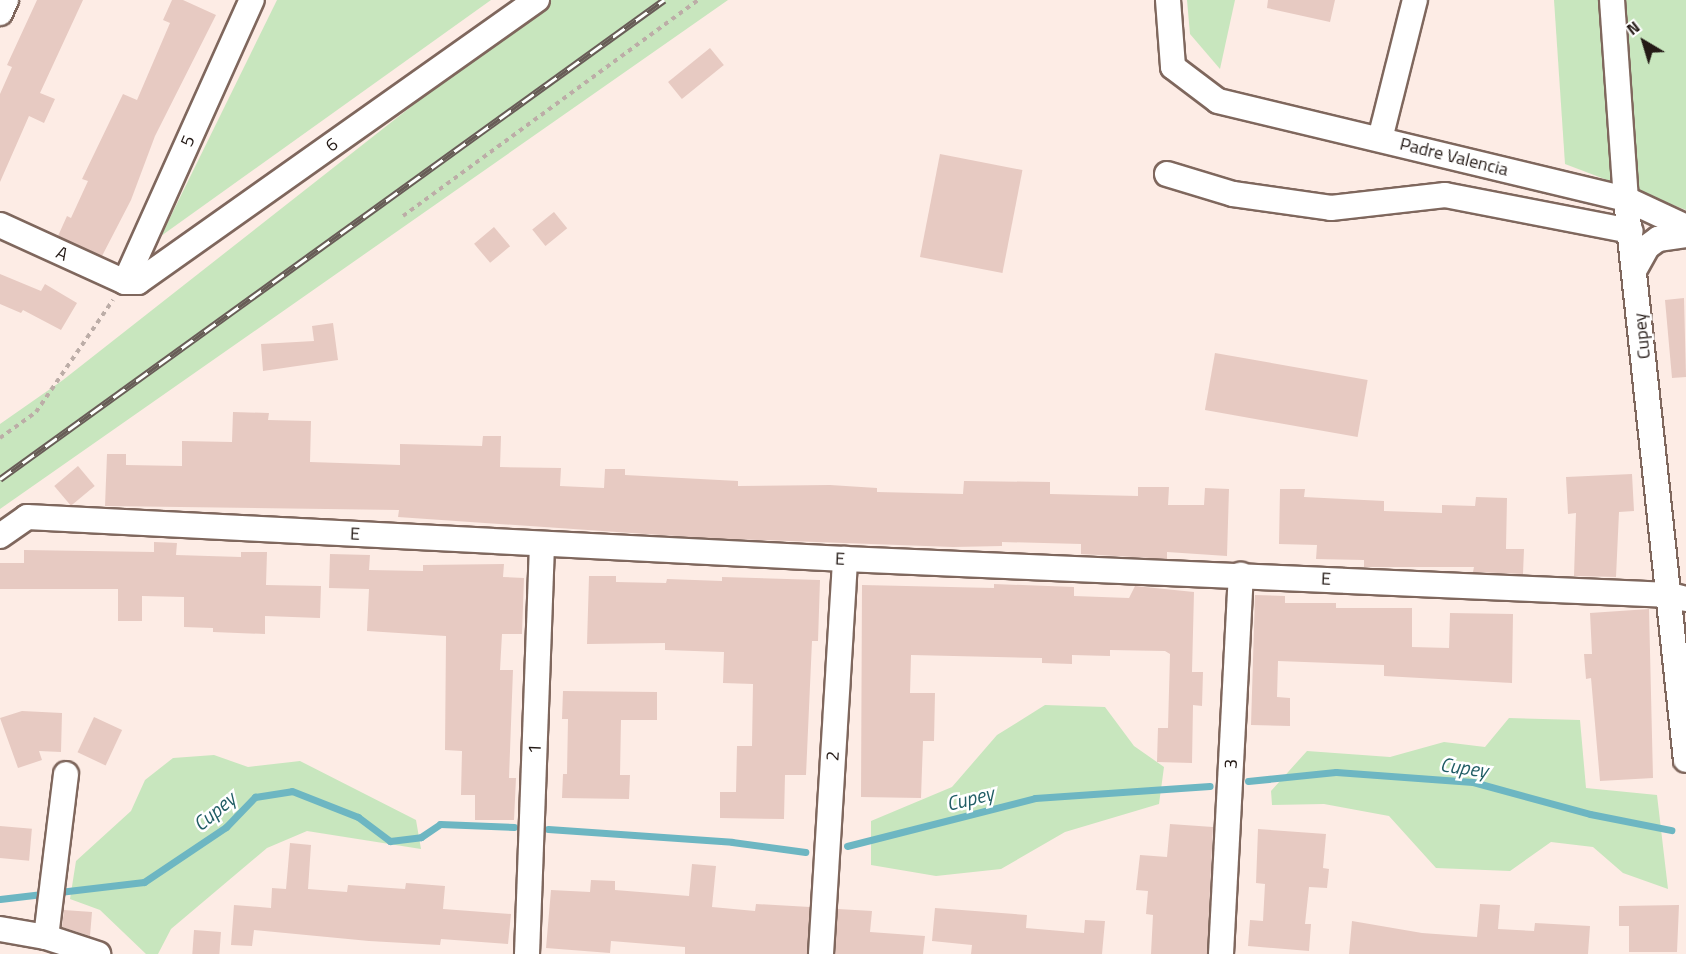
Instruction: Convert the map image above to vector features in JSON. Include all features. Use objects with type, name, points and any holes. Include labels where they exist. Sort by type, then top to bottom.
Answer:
[{"type":"street","points":[[0,13],[6,0]]},
{"type":"street","name":"5","points":[[125,282],[252,0]]},
{"type":"street","name":"6","points":[[125,282],[138,282],[537,0]]},
{"type":"street","name":"Padre Valencia","points":[[1168,0],[1173,67],[1218,101],[1626,199],[1686,227]]},
{"type":"street","points":[[1380,139],[1415,0]]},
{"type":"street","name":"Cupey","points":[[1612,0],[1626,199],[1678,597],[1686,760]]},
{"type":"street","points":[[1167,174],[1233,194],[1331,208],[1444,195],[1631,231]]},
{"type":"street","name":"A","points":[[0,225],[125,282]]},
{"type":"street","points":[[1635,269],[1647,247],[1658,240],[1686,235]]},
{"type":"street","name":"E","points":[[0,536],[27,517],[846,559],[1241,575],[1678,597]]},
{"type":"street","name":"1","points":[[527,954],[542,544]]},
{"type":"street","name":"2","points":[[821,954],[846,559]]},
{"type":"street","name":"3","points":[[1221,954],[1241,575]]},
{"type":"street","points":[[46,937],[66,774]]},
{"type":"street","points":[[0,929],[46,937],[98,954]]},
{"type":"path","points":[[403,216],[698,0]]},
{"type":"path","points":[[0,438],[36,412],[125,282]]},
{"type":"green space","points":[[277,0],[491,0],[161,236]]},
{"type":"green space","points":[[547,0],[728,0],[0,509],[0,424],[63,380]]},
{"type":"green space","points":[[1187,0],[1235,0],[1220,69],[1190,34]]},
{"type":"green space","points":[[1554,0],[1686,0],[1686,210],[1565,164]]},
{"type":"green space","points":[[1045,705],[1105,707],[1134,746],[1164,767],[1159,804],[1065,832],[1001,869],[936,876],[871,865],[871,821],[952,787],[997,735]]},
{"type":"green space","points":[[1509,718],[1580,720],[1586,788],[1657,795],[1668,889],[1623,873],[1593,847],[1551,842],[1510,871],[1436,868],[1389,816],[1324,804],[1272,805],[1271,791],[1307,751],[1390,757],[1444,742],[1485,747]]},
{"type":"green space","points":[[214,755],[248,767],[300,761],[416,820],[421,849],[307,831],[267,848],[171,929],[158,954],[146,954],[100,910],[70,899],[76,861],[131,811],[145,780],[173,758]]},
{"type":"building","points":[[37,0],[83,0],[40,93],[55,99],[44,123],[29,116],[0,182],[0,94],[12,67],[7,65]]},
{"type":"building","points":[[172,0],[183,0],[216,15],[155,136],[131,200],[102,256],[58,236],[67,216],[71,218],[88,181],[82,179],[123,94],[137,100],[170,23],[163,20]]},
{"type":"building","points":[[1268,0],[1335,0],[1330,22],[1267,8]]},
{"type":"building","points":[[710,48],[724,65],[682,99],[668,82]]},
{"type":"building","points":[[940,154],[1022,170],[1002,273],[920,257]]},
{"type":"building","points":[[554,212],[567,228],[545,246],[532,230]]},
{"type":"building","points":[[494,227],[510,246],[490,263],[474,244]]},
{"type":"building","points":[[0,274],[41,291],[45,284],[77,303],[61,330],[23,310],[21,313],[0,304]]},
{"type":"building","points":[[1684,298],[1686,377],[1672,378],[1665,300]]},
{"type":"building","points":[[333,323],[338,360],[263,371],[261,344],[314,341],[312,326]]},
{"type":"building","points":[[1215,353],[1368,380],[1358,437],[1205,410]]},
{"type":"building","points":[[233,412],[269,413],[268,420],[311,421],[310,462],[400,465],[400,444],[482,446],[483,436],[501,436],[500,467],[561,468],[560,486],[604,488],[605,469],[625,469],[625,475],[738,481],[738,486],[830,485],[877,488],[877,492],[963,494],[964,481],[1050,482],[1050,494],[1138,496],[1138,487],[1169,487],[1168,505],[1204,505],[1205,488],[1229,489],[1227,556],[1167,552],[1167,559],[1081,554],[1081,544],[1002,542],[1002,546],[953,547],[704,538],[398,517],[399,510],[105,506],[107,454],[126,454],[126,465],[182,466],[182,441],[232,442]]},
{"type":"building","points":[[78,466],[95,486],[71,506],[54,486]]},
{"type":"building","points":[[1632,474],[1634,511],[1619,512],[1616,577],[1574,576],[1576,513],[1568,514],[1566,477]]},
{"type":"building","points":[[1280,489],[1305,489],[1304,497],[1384,501],[1384,511],[1442,513],[1442,505],[1475,506],[1476,497],[1507,498],[1506,549],[1524,549],[1523,574],[1473,572],[1474,567],[1364,567],[1364,560],[1316,559],[1317,545],[1279,544]]},
{"type":"building","points":[[154,542],[177,543],[176,555],[241,557],[241,552],[267,552],[266,585],[321,586],[320,618],[265,616],[265,634],[213,632],[213,628],[184,627],[184,597],[142,596],[142,621],[118,621],[118,589],[0,589],[0,563],[24,563],[24,550],[154,552]]},
{"type":"building","points":[[330,554],[370,555],[369,570],[423,571],[423,565],[504,564],[503,577],[524,578],[522,634],[502,634],[500,670],[513,670],[509,778],[516,778],[514,820],[475,820],[475,795],[461,795],[462,751],[445,750],[446,636],[367,631],[369,589],[329,588]]},
{"type":"building","points":[[589,576],[616,576],[616,582],[666,583],[667,579],[722,581],[722,577],[820,580],[818,641],[812,641],[806,775],[785,775],[784,819],[720,818],[720,792],[736,792],[737,746],[752,746],[753,684],[723,683],[724,652],[665,650],[665,643],[587,644]]},
{"type":"building","points":[[994,584],[1074,587],[1074,596],[1129,598],[1135,586],[1194,592],[1192,672],[1203,672],[1202,706],[1193,705],[1192,763],[1157,762],[1158,728],[1168,728],[1170,654],[1165,651],[1110,650],[1110,656],[1072,655],[1072,664],[1042,663],[1042,658],[911,655],[910,693],[935,693],[934,741],[923,741],[921,798],[861,797],[862,585],[994,588]]},
{"type":"building","points":[[1255,595],[1285,596],[1285,603],[1336,603],[1336,608],[1412,608],[1412,647],[1449,648],[1450,613],[1513,614],[1512,683],[1384,676],[1384,665],[1278,661],[1277,697],[1290,698],[1290,726],[1251,725]]},
{"type":"building","points":[[1649,609],[1653,778],[1600,781],[1591,678],[1586,679],[1584,654],[1592,654],[1590,613]]},
{"type":"building","points":[[563,691],[657,692],[657,720],[621,720],[620,775],[630,775],[629,799],[562,798],[563,774],[567,774],[568,719],[562,719]]},
{"type":"building","points":[[22,711],[62,713],[61,752],[39,751],[42,760],[18,768],[0,718]]},
{"type":"building","points":[[94,717],[122,730],[106,765],[78,752]]},
{"type":"building","points":[[1170,824],[1213,827],[1207,954],[1151,954],[1153,915],[1146,914],[1148,891],[1136,890],[1140,855],[1167,857]]},
{"type":"building","points":[[0,826],[32,829],[29,861],[0,858]]},
{"type":"building","points":[[1258,829],[1326,834],[1323,868],[1329,869],[1327,888],[1309,887],[1305,924],[1311,924],[1309,951],[1248,946],[1250,920],[1263,921],[1265,884],[1256,883]]},
{"type":"building","points":[[290,843],[311,845],[308,889],[347,892],[348,885],[405,889],[406,883],[445,886],[443,909],[511,914],[508,944],[441,939],[440,945],[254,930],[252,946],[231,945],[234,905],[271,908],[272,888],[286,889]]},
{"type":"building","points":[[692,864],[716,866],[712,907],[755,911],[756,904],[810,907],[807,954],[685,954],[685,947],[611,941],[610,953],[546,948],[551,890],[590,892],[591,880],[615,881],[615,890],[689,896]]},
{"type":"building","points":[[1480,904],[1500,905],[1498,929],[1534,931],[1535,923],[1590,926],[1588,954],[1349,954],[1352,921],[1422,933],[1477,937]]},
{"type":"building","points":[[1679,905],[1677,952],[1629,952],[1629,926],[1619,926],[1619,906]]},
{"type":"building","points":[[935,908],[1027,915],[1026,928],[1084,933],[1085,920],[1105,921],[1102,954],[971,954],[972,945],[932,941]]},
{"type":"building","points":[[838,909],[872,911],[870,932],[925,936],[923,954],[835,954]]},
{"type":"building","points":[[64,910],[92,912],[90,936],[62,927]]},
{"type":"building","points":[[194,930],[221,932],[219,954],[192,954]]},
{"type":"waterway","name":"Cupey","points":[[1248,781],[1336,772],[1473,782],[1590,814],[1671,830]]},
{"type":"waterway","name":"Cupey","points":[[847,846],[1035,798],[1210,786]]},
{"type":"waterway","name":"Cupey","points":[[0,899],[144,882],[226,827],[255,797],[292,791],[358,817],[390,841],[421,837],[440,824],[514,827]]},
{"type":"waterway","name":"Cupey","points":[[548,829],[732,842],[805,852]]},
{"type":"railway","points":[[0,479],[664,0]]}]
